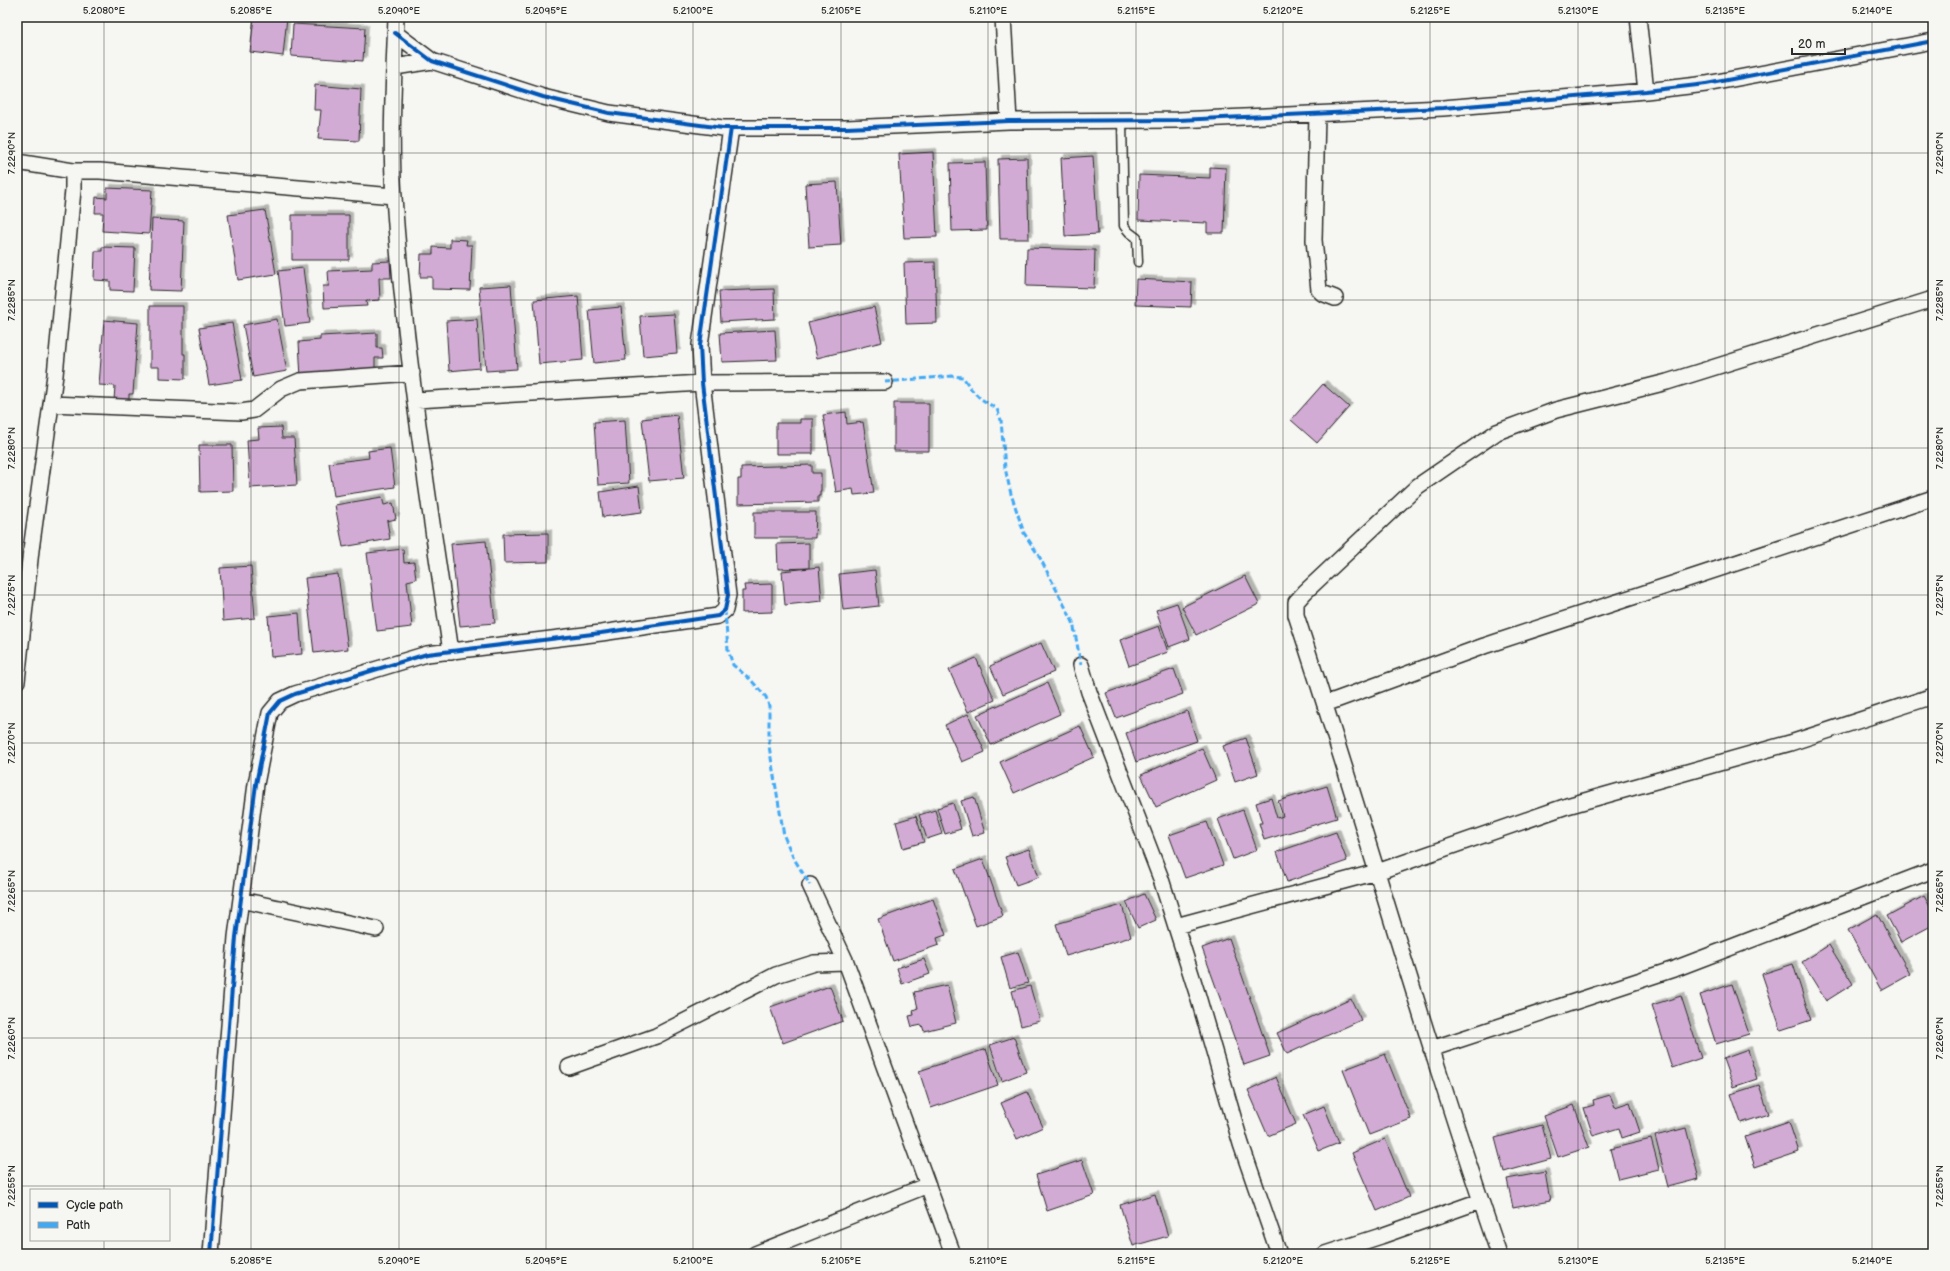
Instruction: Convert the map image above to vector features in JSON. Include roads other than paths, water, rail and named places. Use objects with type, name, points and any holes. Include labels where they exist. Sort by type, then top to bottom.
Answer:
[{"type":"street","points":[[396,17],[394,67],[394,196],[412,373],[451,652]]},
{"type":"street","points":[[1003,17],[1009,121]]},
{"type":"street","points":[[1638,17],[1646,91]]},
{"type":"street","points":[[395,33],[432,61],[543,98],[609,112],[731,128],[846,128],[1009,121],[1178,120],[1443,108],[1646,91],[1706,84],[1933,41]]},
{"type":"street","points":[[394,67],[432,61]]},
{"type":"street","points":[[1317,114],[1314,240],[1319,290],[1322,294],[1334,298]]},
{"type":"street","points":[[211,1254],[234,952],[256,784],[270,713],[280,701],[295,694],[427,654],[601,633],[718,616],[725,610],[728,595],[702,383],[700,345],[731,128]]},
{"type":"street","points":[[17,162],[73,171],[100,171],[394,196]]},
{"type":"street","points":[[17,681],[31,550],[51,404],[73,190],[73,171]]},
{"type":"street","points":[[1499,1254],[1480,1201],[1431,1049],[1325,704],[1296,615],[1296,602],[1418,486],[1497,432],[1556,410],[1667,382],[1933,299]]},
{"type":"street","points":[[51,404],[241,412],[254,410],[281,389],[300,381],[412,373]]},
{"type":"street","points":[[416,400],[702,383],[885,382]]},
{"type":"street","points":[[1325,704],[1484,646],[1933,498]]},
{"type":"street","points":[[1081,665],[1089,692],[1160,876],[1241,1144],[1279,1254]]},
{"type":"street","points":[[1176,926],[1377,872],[1567,806],[1790,743],[1933,696]]},
{"type":"street","points":[[1431,1049],[1677,968],[1933,870]]},
{"type":"street","points":[[810,885],[846,962],[953,1254]]},
{"type":"street","points":[[241,900],[376,929]]},
{"type":"street","points":[[569,1067],[656,1036],[776,975],[814,963],[846,962]]},
{"type":"street","points":[[754,1254],[928,1185]]},
{"type":"street","points":[[1325,1254],[1480,1201]]},
{"type":"lane","points":[[1122,120],[1124,226],[1137,238],[1138,262]]}]
